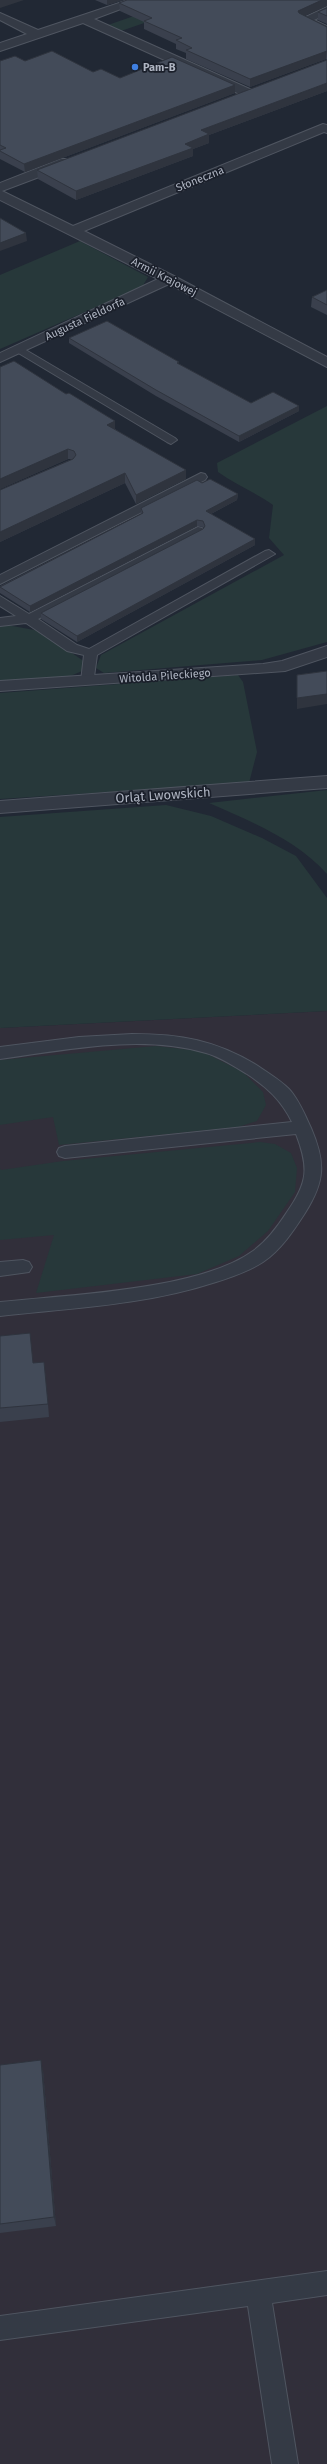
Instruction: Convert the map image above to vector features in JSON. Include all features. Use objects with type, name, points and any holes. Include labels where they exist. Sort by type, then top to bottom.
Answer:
[{"type":"street","points":[[0,47],[139,0]]},
{"type":"street","points":[[327,10],[305,20],[327,31]]},
{"type":"street","points":[[0,16],[36,34]]},
{"type":"street","points":[[84,19],[248,93]]},
{"type":"street","points":[[230,100],[262,88]]},
{"type":"street","name":"Słoneczna","points":[[73,231],[323,128],[327,130]]},
{"type":"street","points":[[0,188],[75,159]]},
{"type":"street","name":"Armii Krajowej","points":[[0,195],[169,279],[327,362]]},
{"type":"street","name":"Augusta Fieldorfa","points":[[0,358],[169,279]]},
{"type":"street","name":"Witolda Pileckiego","points":[[0,686],[263,669],[285,666],[327,651]]},
{"type":"street","name":"Orląt Lwowskich","points":[[0,807],[327,782]]},
{"type":"lane","points":[[19,349],[171,440]]},
{"type":"lane","points":[[0,580],[201,477]]},
{"type":"lane","points":[[0,622],[30,619],[198,531]]},
{"type":"lane","points":[[0,600],[72,648],[91,653],[269,554]]},
{"type":"lane","points":[[88,681],[91,653]]},
{"type":"lane","points":[[0,1053],[96,1042],[159,1038],[212,1048],[254,1072],[283,1093],[307,1135],[314,1172],[303,1202],[282,1232],[256,1258],[216,1277],[146,1291],[0,1309]]},
{"type":"lane","points":[[65,1152],[302,1126]]},
{"type":"lane","points":[[0,1269],[23,1267]]},
{"type":"lane","points":[[0,2328],[327,2283]]},
{"type":"lane","points":[[258,2293],[285,2464]]},
{"type":"shaded area","points":[[134,16],[147,22],[121,31],[108,25]]},
{"type":"shaded area","points":[[80,241],[148,277],[142,287],[0,349],[0,275]]},
{"type":"shaded area","points":[[327,406],[327,642],[262,660],[104,673],[96,668],[101,655],[284,555],[269,538],[273,505],[218,472],[217,463]]},
{"type":"shaded area","points":[[7,625],[40,631],[85,662],[82,671],[68,677],[0,681],[0,626]]},
{"type":"shaded area","points":[[238,675],[243,682],[257,752],[249,783],[0,799],[0,693]]},
{"type":"shaded area","points":[[327,790],[327,874],[302,851],[287,841],[256,824],[209,803]]},
{"type":"shaded area","points":[[166,805],[211,816],[262,838],[296,856],[327,898],[327,1011],[0,1028],[0,817]]},
{"type":"shaded area","points":[[327,1011],[327,2464],[0,2464],[0,1028]]},
{"type":"shaded area","points":[[156,1046],[201,1051],[243,1072],[263,1092],[266,1105],[257,1121],[238,1127],[59,1145],[53,1117],[0,1125],[0,1060]]},
{"type":"shaded area","points":[[260,1142],[275,1144],[291,1153],[297,1168],[295,1192],[268,1231],[239,1256],[197,1274],[36,1293],[54,1235],[0,1240],[0,1168],[1,1170],[63,1161]]},
{"type":"building","points":[[127,0],[322,0],[298,11],[299,13],[327,27],[327,51],[250,79],[186,50],[192,48],[176,40],[182,38],[144,21],[152,18],[119,3]]},
{"type":"building","points":[[327,8],[327,16],[318,12]]},
{"type":"building","points":[[52,51],[93,72],[101,69],[120,78],[172,57],[235,85],[24,164],[0,151],[6,148],[0,145],[0,61],[15,56],[25,61]]},
{"type":"building","points":[[327,60],[327,83],[201,130],[209,134],[185,144],[193,148],[76,191],[37,170]]},
{"type":"building","points":[[0,218],[26,233],[0,243]]},
{"type":"building","points":[[327,290],[327,305],[312,297]]},
{"type":"building","points":[[107,321],[179,362],[177,363],[251,403],[273,392],[299,406],[239,436],[156,390],[69,338]]},
{"type":"building","points":[[14,361],[66,394],[69,393],[115,421],[107,425],[186,470],[136,495],[125,473],[0,532],[0,490],[73,459],[76,455],[74,451],[68,449],[0,479],[0,367]]},
{"type":"building","points":[[210,479],[238,494],[206,511],[255,539],[77,636],[41,613],[203,529],[205,526],[203,521],[197,520],[30,606],[0,587],[143,513],[141,508],[197,480],[202,483]]},
{"type":"building","points":[[327,671],[327,694],[297,698],[297,675]]},
{"type":"building","points":[[30,1333],[33,1363],[44,1362],[48,1404],[0,1408],[0,1336]]},
{"type":"building","points":[[41,2060],[54,2217],[0,2224],[0,2065]]},
{"type":"place","name":"Pam-B","points":[[135,67]]}]
